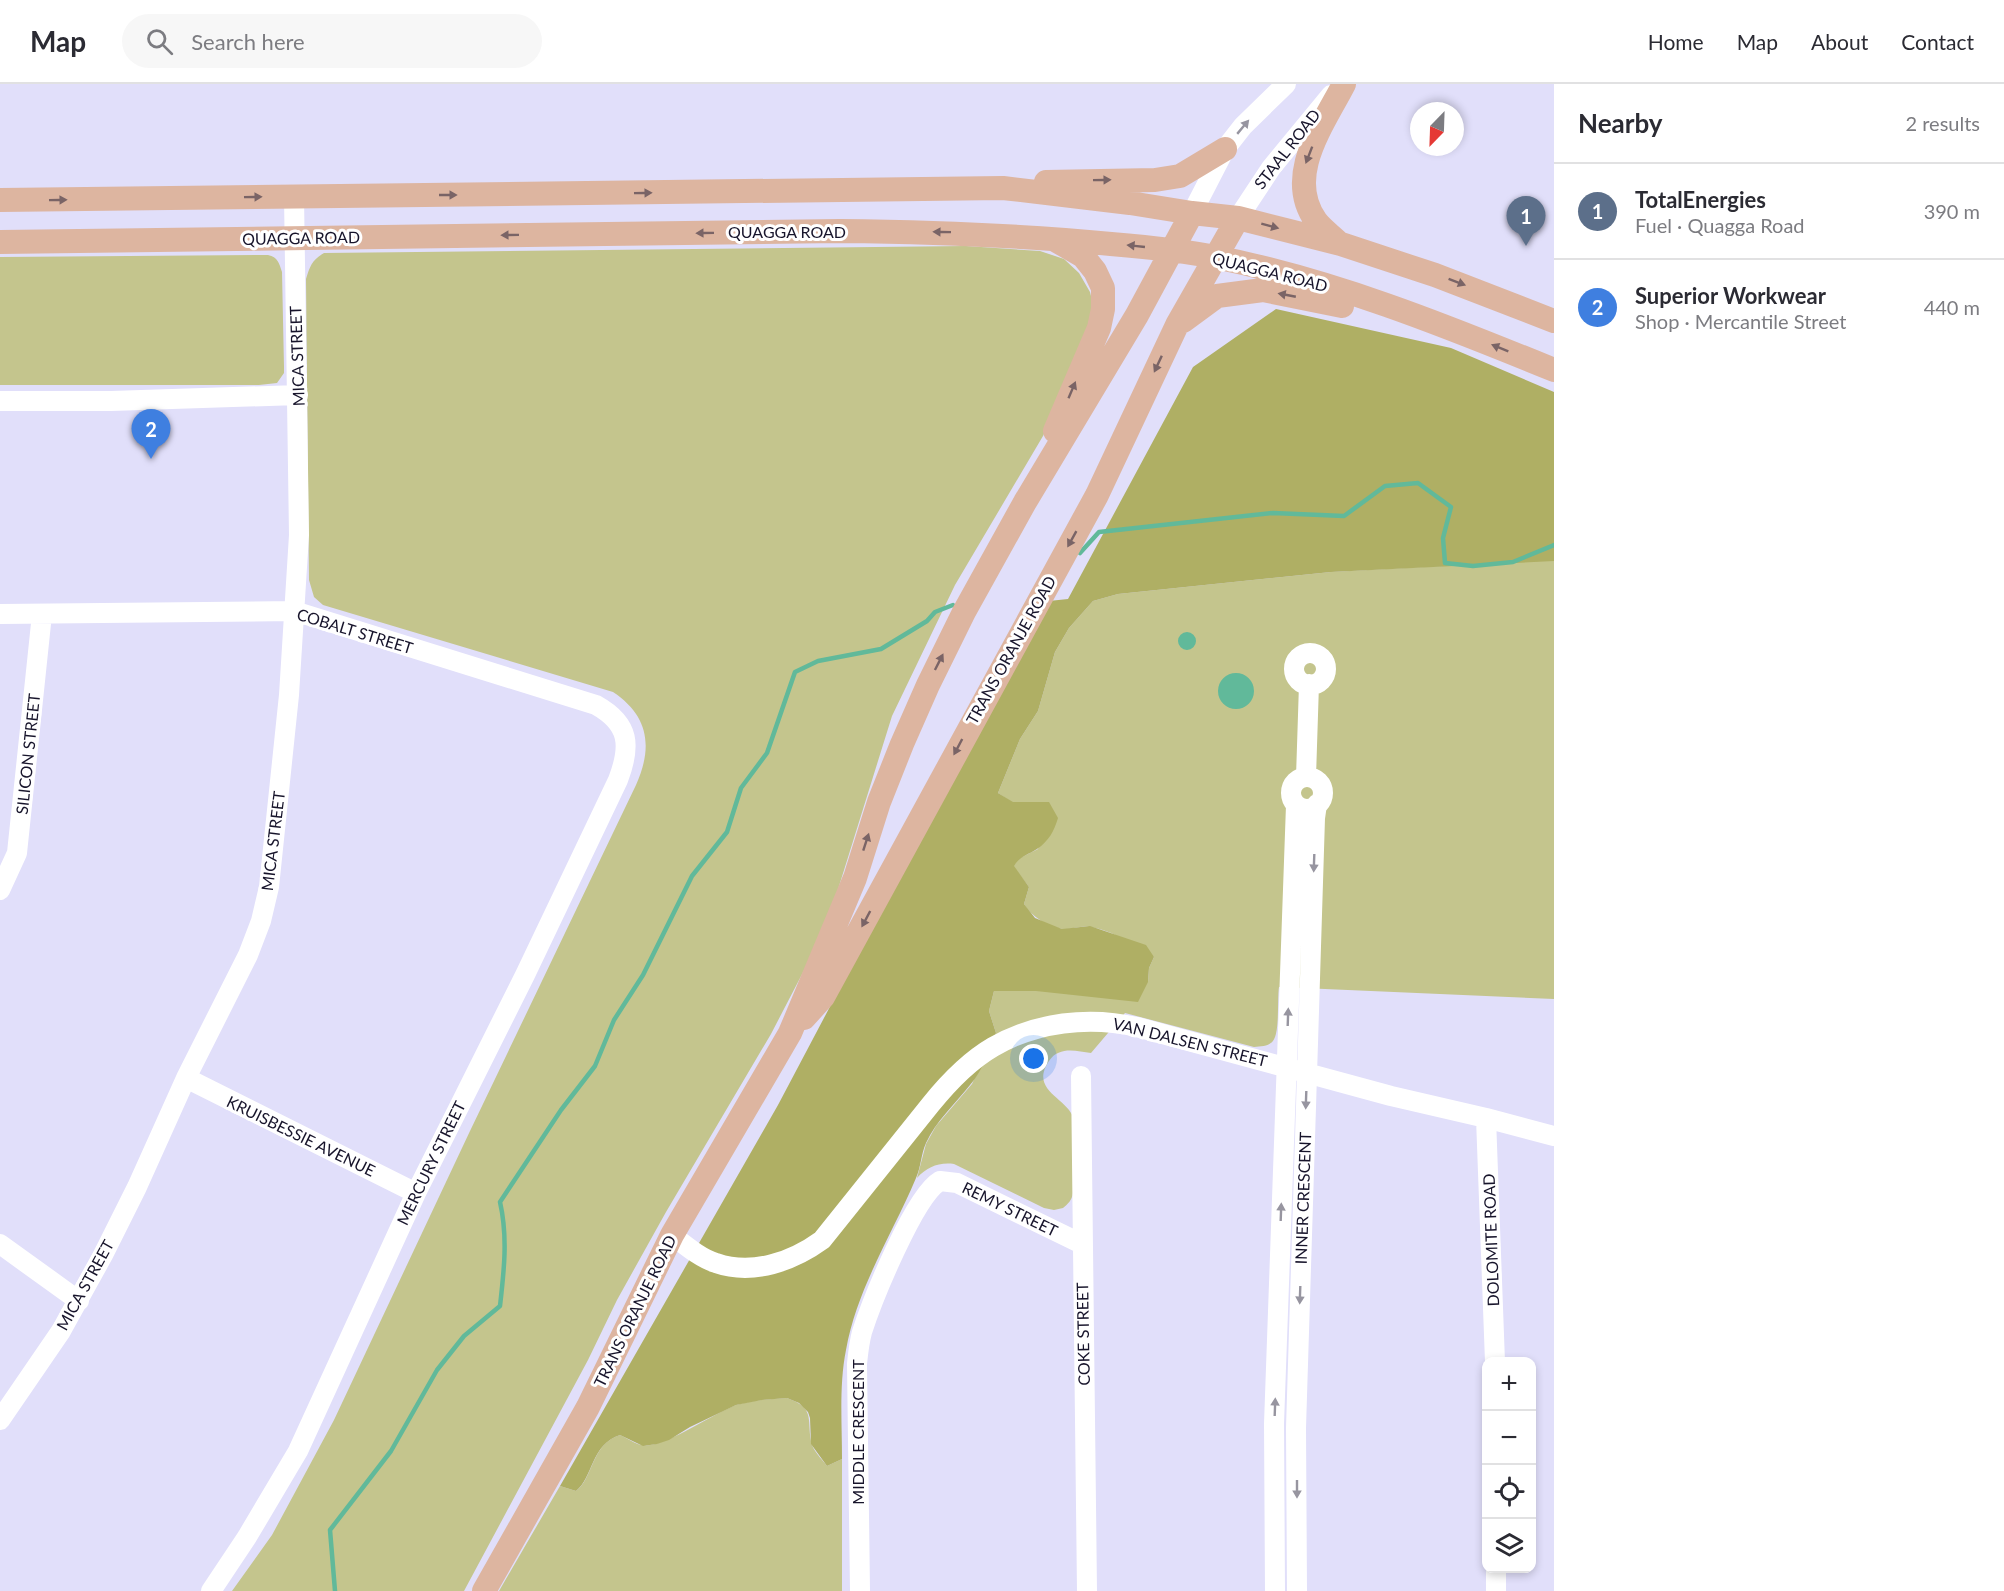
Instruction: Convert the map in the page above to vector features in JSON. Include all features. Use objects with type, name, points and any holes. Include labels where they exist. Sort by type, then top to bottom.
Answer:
[{"type":"main road","points":[[1341,244],[1317,222],[1311,213],[1306,199],[1304,178],[1306,160],[1342,84]]},
{"type":"main road","points":[[1003,188],[1037,182],[1165,178],[1184,174],[1225,149]]},
{"type":"main road","points":[[0,200],[1003,188],[1238,218],[1341,244],[1454,281],[1554,321]]},
{"type":"main road","name":"TRANS ORANJE ROAD","points":[[484,1591],[588,1407],[672,1235],[790,1033],[855,878],[879,802],[928,685],[975,591],[1025,502],[1105,370],[1192,213]]},
{"type":"main road","name":"TRANS ORANJE ROAD","points":[[790,1033],[823,997],[849,950],[1097,495],[1177,325],[1238,218]]},
{"type":"main road","name":"QUAGGA ROAD","points":[[0,242],[840,231],[966,233],[1051,238],[1172,250],[1215,257],[1309,281],[1428,319],[1554,370]]},
{"type":"main road","points":[[1025,502],[1099,328],[1103,309],[1103,288],[1095,271],[1083,256],[1051,238]]},
{"type":"main road","points":[[1177,325],[1217,296],[1263,290],[1364,310],[1428,319]]},
{"type":"street","points":[[1260,107],[1274,84]]},
{"type":"street","points":[[1192,213],[1225,149],[1260,107],[1286,84]]},
{"type":"street","name":"STAAL ROAD","points":[[1238,218],[1271,168],[1342,84]]},
{"type":"street","name":"MICA STREET","points":[[0,1420],[79,1301],[137,1187],[186,1078],[248,955],[261,921],[270,886],[289,695],[299,535],[294,196]]},
{"type":"street","points":[[0,401],[111,401],[298,395]]},
{"type":"street","name":"COBALT STREET","points":[[0,614],[294,611],[596,705],[615,717],[621,727]]},
{"type":"street","name":"SILICON STREET","points":[[3,879],[17,853],[20,835],[42,614]]},
{"type":"street","points":[[1306,777],[1309,684]]},
{"type":"street","name":"MERCURY STREET","points":[[211,1591],[247,1537],[298,1451],[416,1193],[525,975],[618,780],[627,746],[621,727]]},
{"type":"street","points":[[1306,777],[1316,780],[1322,788],[1322,798],[1317,804],[1305,809],[1296,804],[1291,795],[1296,781],[1306,777]]},
{"type":"street","name":"INNER CRESCENT","points":[[1275,1591],[1274,1424],[1296,804]]},
{"type":"street","name":"INNER CRESCENT","points":[[1297,1591],[1296,1428],[1317,804]]},
{"type":"street","name":"VAN DALSEN STREET","points":[[672,1235],[707,1260],[729,1266],[771,1265],[804,1253],[822,1240],[842,1217],[945,1088],[992,1048],[1047,1027],[1087,1020],[1120,1023],[1390,1096],[1554,1136]]},
{"type":"street","name":"COKE STREET","points":[[1081,1076],[1087,1591]]},
{"type":"street","name":"KRUISBESSIE AVENUE","points":[[186,1078],[416,1193]]},
{"type":"street","name":"DOLOMITE ROAD","points":[[1486,1118],[1495,1357]]},
{"type":"street","name":"REMY STREET","points":[[936,1183],[948,1181],[971,1189],[1082,1244]]},
{"type":"street","name":"MIDDLE CRESCENT","points":[[860,1591],[858,1349],[872,1305],[911,1218],[921,1200],[936,1183]]},
{"type":"street","points":[[0,1244],[79,1301]]},
{"type":"street","points":[[1496,1573],[1496,1591]]},
{"type":"shaded area","points":[[966,246],[1040,251],[1064,259],[1079,273],[1090,292],[1093,304],[1092,327],[1043,436],[955,585],[892,716],[835,899],[811,957],[771,1034],[617,1300],[588,1360],[464,1591],[232,1591],[272,1535],[334,1420],[636,785],[645,758],[646,745],[641,722],[625,701],[613,692],[323,605],[314,597],[309,580],[306,279],[312,264],[324,253]]},
{"type":"shaded area","points":[[268,255],[276,259],[282,272],[284,373],[277,383],[259,385],[0,385],[0,257]]},
{"type":"shaded area","points":[[1276,309],[1451,348],[1554,392],[1554,561],[1331,572],[1118,594],[1093,601],[1069,628],[1055,652],[1038,711],[1020,739],[998,793],[1013,802],[1049,802],[1058,818],[1045,843],[1014,866],[1029,887],[1024,904],[1035,918],[1062,929],[1090,926],[1146,945],[1154,957],[1149,968],[1148,982],[1138,1002],[1036,991],[994,991],[989,1011],[996,1033],[985,1060],[975,1079],[930,1135],[924,1147],[916,1178],[858,1305],[851,1327],[842,1377],[842,1459],[827,1466],[811,1444],[810,1418],[808,1412],[799,1403],[787,1398],[762,1400],[736,1405],[657,1444],[643,1446],[620,1435],[610,1439],[598,1453],[582,1485],[576,1491],[560,1486],[778,1105],[936,806],[1049,601],[1068,599],[1193,367]]},
{"type":"shaded area","points":[[1554,560],[1554,999],[1279,987],[1275,1037],[1269,1044],[1254,1047],[1125,1013],[1091,1053],[1063,1051],[1053,1056],[1044,1071],[1043,1080],[1046,1087],[1070,1111],[1074,1119],[1074,1188],[1071,1200],[1063,1208],[1054,1210],[1044,1208],[954,1164],[934,1166],[917,1178],[926,1144],[936,1126],[972,1084],[996,1033],[989,1011],[994,991],[1036,991],[1148,982],[1149,968],[1154,957],[1107,931],[1087,927],[1062,929],[1051,926],[1027,909],[1024,904],[1029,887],[1013,866],[1018,859],[1038,849],[1049,802],[1013,803],[998,793],[1020,739],[1038,711],[1055,652],[1069,628],[1093,601],[1118,594],[1331,572]]},
{"type":"shaded area","points":[[1187,632],[1193,635],[1196,641],[1193,647],[1187,650],[1181,647],[1178,641],[1181,635]]},
{"type":"shaded area","points":[[1236,673],[1249,678],[1254,691],[1249,704],[1236,709],[1223,704],[1218,691],[1223,678]]},
{"type":"shaded area","points":[[787,1398],[806,1410],[812,1444],[827,1466],[842,1459],[842,1591],[499,1591],[560,1486],[576,1491],[582,1486],[598,1454],[610,1439],[620,1435],[639,1444],[651,1445],[674,1437],[736,1405]]},
{"type":"waterway","points":[[1080,553],[1099,532],[1273,513],[1344,516],[1385,486],[1418,483],[1451,507],[1443,538],[1445,563],[1473,566],[1513,562],[1554,545]]},
{"type":"waterway","points":[[335,1591],[330,1530],[391,1451],[437,1370],[464,1336],[500,1306],[505,1241],[500,1202],[561,1110],[595,1066],[614,1020],[643,975],[692,876],[727,832],[741,788],[767,753],[795,672],[818,661],[881,649],[927,621],[935,612],[953,605]]},
{"type":"place","name":"TotalEnergies","points":[[1526,246]]},
{"type":"place","name":"Superior Workwear","points":[[151,459]]}]
